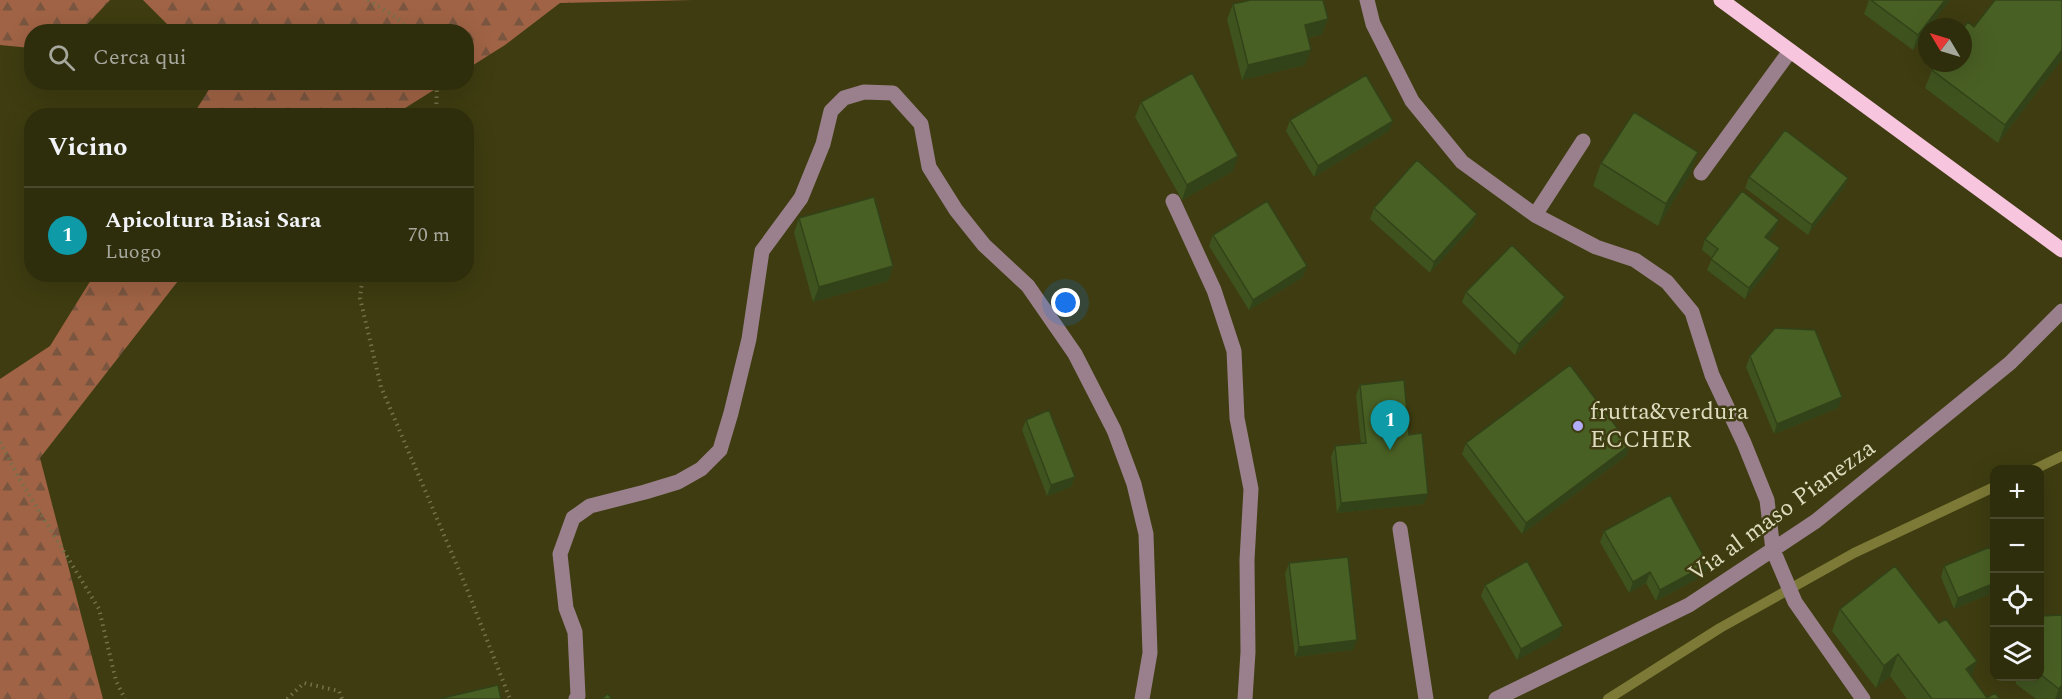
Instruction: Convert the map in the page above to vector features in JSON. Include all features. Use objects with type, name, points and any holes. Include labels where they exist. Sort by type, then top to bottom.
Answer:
[{"type":"main road","points":[[1721,0],[2062,250]]},
{"type":"street","points":[[1367,0],[1373,24],[1412,101],[1462,162],[1535,215],[1596,247],[1635,260],[1667,282],[1692,312],[1712,375],[1744,443],[1767,500],[1773,550],[1795,602],[1863,699]]},
{"type":"street","points":[[1701,173],[1790,51]]},
{"type":"street","points":[[576,699],[578,696],[575,632],[566,608],[560,554],[573,518],[590,506],[678,482],[702,469],[720,450],[749,339],[762,251],[801,198],[823,144],[831,111],[844,98],[864,92],[893,93],[921,124],[929,167],[956,210],[984,245],[1028,286],[1075,354],[1114,430],[1134,484],[1146,534],[1150,653],[1142,699]]},
{"type":"street","points":[[1535,215],[1583,141]]},
{"type":"street","points":[[1173,201],[1214,290],[1234,351],[1237,418],[1251,489],[1247,560],[1248,652],[1245,699]]},
{"type":"street","name":"Via al maso Pianezza","points":[[1496,699],[1689,605],[1816,521],[1993,378],[2062,311]]},
{"type":"street","points":[[1400,529],[1426,699]]},
{"type":"path","points":[[369,0],[403,24]]},
{"type":"path","points":[[436,108],[437,90]]},
{"type":"path","points":[[362,282],[360,298],[381,387],[467,589],[510,699]]},
{"type":"path","points":[[0,441],[19,478],[99,609],[116,681],[124,699]]},
{"type":"path","points":[[287,699],[304,683],[339,691],[342,699]]},
{"type":"green space","points":[[0,0],[110,0],[88,24],[24,24],[24,47],[0,45]]},
{"type":"green space","points":[[143,0],[693,0],[560,3],[505,45],[474,65],[474,24],[167,24]]},
{"type":"green space","points":[[209,90],[434,90],[405,108],[197,108]]},
{"type":"green space","points":[[90,282],[177,282],[40,458],[103,699],[0,699],[0,379],[50,346]]},
{"type":"building","points":[[1251,0],[1323,0],[1328,19],[1305,25],[1311,50],[1248,65],[1233,4]]},
{"type":"building","points":[[1871,0],[1945,0],[1931,18],[1918,18],[1918,35]]},
{"type":"building","points":[[1995,0],[2062,0],[2062,50],[2005,125],[1935,72],[1972,72],[1972,25],[1974,27]]},
{"type":"building","points":[[1192,73],[1238,156],[1187,185],[1141,102]]},
{"type":"building","points":[[1366,75],[1393,121],[1318,166],[1290,120]]},
{"type":"building","points":[[1634,112],[1698,152],[1666,204],[1601,163]]},
{"type":"building","points":[[1785,130],[1848,178],[1812,225],[1749,177]]},
{"type":"building","points":[[1417,160],[1477,214],[1434,262],[1374,208]]},
{"type":"building","points":[[1742,191],[1779,220],[1765,237],[1780,248],[1749,288],[1711,259],[1718,249],[1705,239]]},
{"type":"building","points":[[874,197],[893,266],[819,287],[799,218]]},
{"type":"building","points":[[1267,201],[1307,266],[1253,300],[1213,235]]},
{"type":"building","points":[[1512,245],[1565,297],[1519,344],[1466,292]]},
{"type":"building","points":[[1775,328],[1815,330],[1842,397],[1777,424],[1750,356]]},
{"type":"building","points":[[1570,365],[1630,445],[1526,523],[1466,443]]},
{"type":"building","points":[[1404,380],[1409,435],[1422,433],[1428,494],[1341,503],[1335,446],[1366,443],[1360,385]]},
{"type":"building","points":[[1049,410],[1075,477],[1051,485],[1026,420]]},
{"type":"building","points":[[1670,495],[1708,564],[1660,590],[1650,572],[1633,582],[1604,531]]},
{"type":"building","points":[[1990,547],[1990,585],[1958,598],[1944,566]]},
{"type":"building","points":[[1348,557],[1357,640],[1299,647],[1289,563]]},
{"type":"building","points":[[1527,561],[1563,626],[1521,649],[1485,585]]},
{"type":"building","points":[[1895,566],[1939,623],[1946,619],[1977,661],[1966,669],[1987,698],[1995,693],[2000,699],[1932,699],[1898,654],[1884,666],[1840,609]]},
{"type":"building","points":[[2062,615],[2062,685],[2059,689],[2044,677],[2044,616]]},
{"type":"building","points":[[498,685],[501,699],[439,699]]},
{"type":"building","points":[[608,694],[612,699],[601,699]]},
{"type":"waterway","points":[[2043,465],[2062,456]]},
{"type":"waterway","points":[[1608,699],[1720,628],[1854,553],[1990,489]]},
{"type":"place","name":"frutta&verdura ECCHER","points":[[1578,426]]},
{"type":"place","name":"Apicoltura Biasi Sara","points":[[1390,450]]}]
